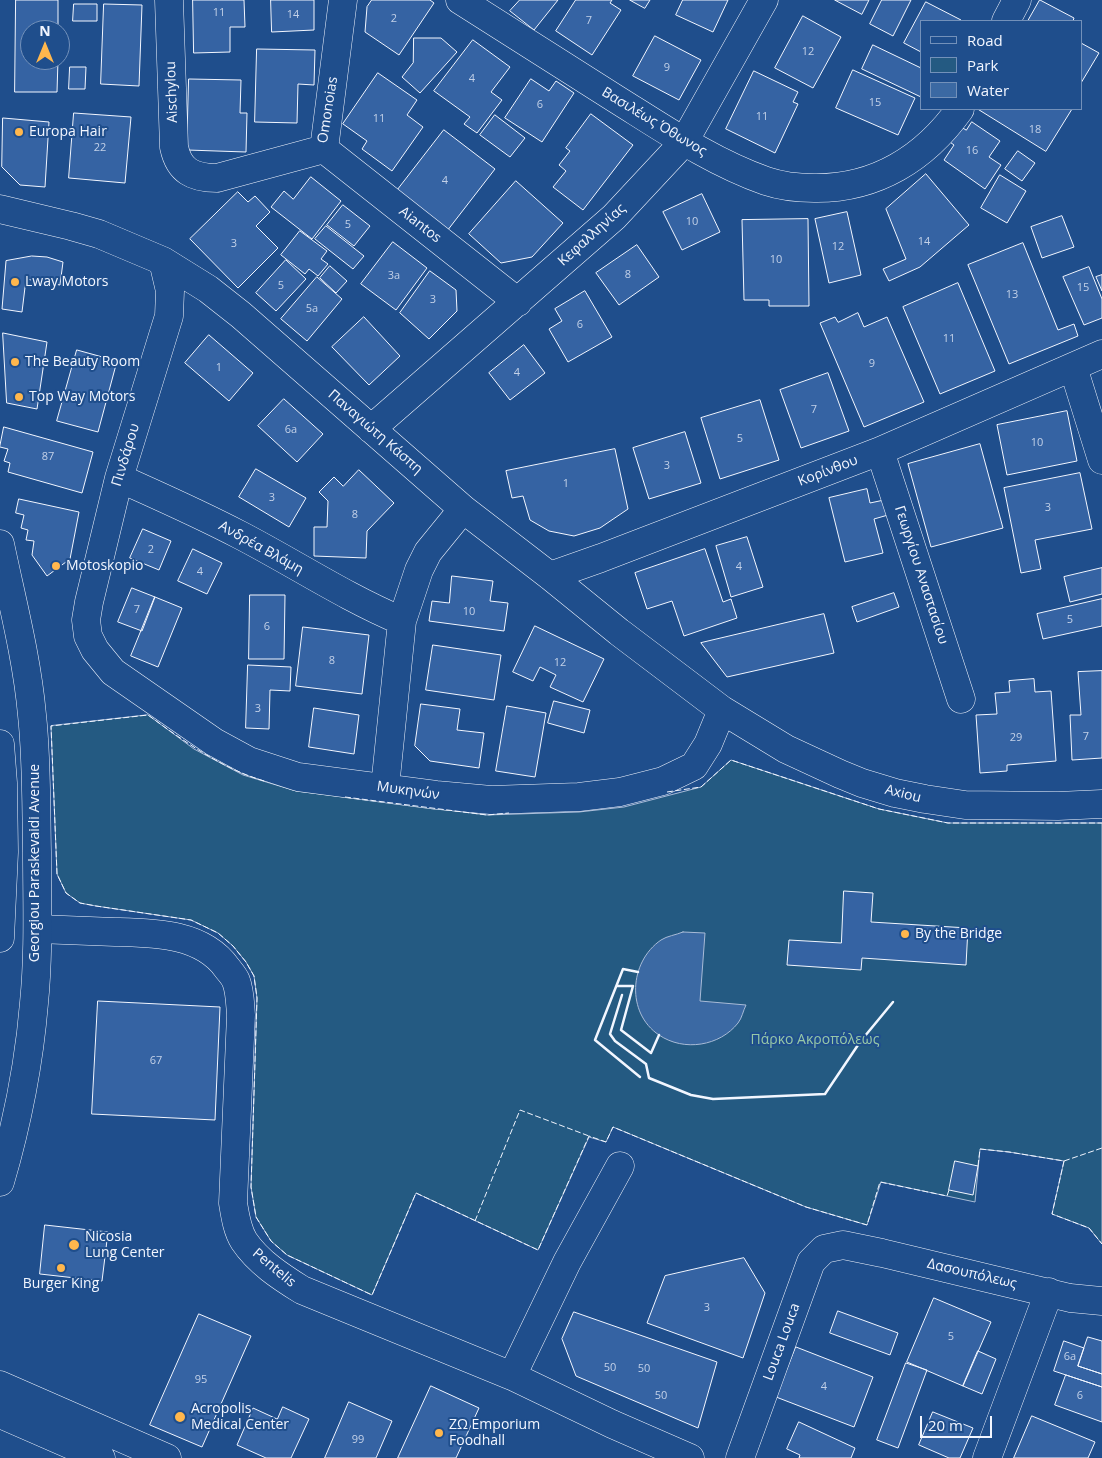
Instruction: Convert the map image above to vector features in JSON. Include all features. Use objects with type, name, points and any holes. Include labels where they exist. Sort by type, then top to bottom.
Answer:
[{"type":"street","name":"Aischylou","points":[[168,0],[174,146],[176,158],[183,168],[195,175]]},
{"type":"street","name":"Omonoias","points":[[195,175],[205,178],[217,178],[324,149],[343,0]]},
{"type":"street","name":"Βασιλέως Όθωνος","points":[[460,0],[684,142],[739,170],[766,181],[789,186],[823,188],[871,180],[900,166],[926,148],[938,137],[959,110]]},
{"type":"street","name":"Κεφαλληνίας","points":[[371,429],[614,216],[684,142],[764,0]]},
{"type":"street","points":[[1007,20],[1017,0]]},
{"type":"street","name":"Aiantos","points":[[324,149],[518,302]]},
{"type":"street","name":"Παναγιώτη Κάσπη","points":[[0,209],[99,234],[163,260],[208,289],[241,315],[463,509],[619,632],[722,710]]},
{"type":"street","name":"Πινδάρου","points":[[95,650],[88,636],[86,620],[89,602],[119,478],[168,316],[170,290],[163,260]]},
{"type":"street","name":"Κορίνθου","points":[[550,576],[880,451],[1102,354]]},
{"type":"street","points":[[1073,366],[1102,460]]},
{"type":"street","name":"Γεωργίου Αναστασίου","points":[[880,451],[961,699]]},
{"type":"street","name":"Ανδρέα Βλάμη","points":[[119,478],[241,535],[373,609],[402,621]]},
{"type":"street","points":[[385,788],[402,621],[419,570],[428,552],[463,509]]},
{"type":"street","name":"Georgiou Paraskevaidi Avenue","points":[[0,544],[20,637],[32,716],[36,800],[38,930],[28,1063],[0,1182]]},
{"type":"street","name":"Μυκηνών","points":[[95,650],[113,672],[214,742],[249,762],[298,777],[436,795],[491,800],[579,797],[620,792],[663,781],[694,766],[708,744],[722,710]]},
{"type":"street","name":"Axiou","points":[[722,710],[786,749],[855,780],[895,793],[925,800],[965,805],[1058,806],[1102,804]]},
{"type":"street","points":[[0,744],[3,784],[4,852],[0,938]]},
{"type":"street","name":"Pentelis","points":[[38,930],[160,935],[183,938],[203,946],[220,959],[236,980],[240,999],[233,1203],[244,1240],[260,1260],[302,1290],[512,1376],[612,1424],[690,1458]]},
{"type":"street","points":[[512,1376],[568,1262],[620,1166]]},
{"type":"street","name":"Δασουπόλεως","points":[[843,1245],[1070,1298],[1102,1301]]},
{"type":"street","name":"Louca Louca","points":[[740,1458],[811,1262],[824,1249],[843,1245]]},
{"type":"street","points":[[987,1458],[1049,1292]]},
{"type":"street","points":[[0,1385],[167,1458]]},
{"type":"street","points":[[0,1414],[101,1458]]},
{"type":"green space","name":"Πάρκο Ακροπόλεως","points":[[148,715],[194,749],[243,775],[296,791],[487,815],[579,812],[624,807],[701,787],[731,760],[879,809],[948,823],[1102,823],[1102,1244],[1089,1228],[1052,1214],[1064,1161],[980,1149],[975,1202],[881,1182],[867,1225],[806,1207],[613,1127],[606,1142],[589,1137],[538,1250],[416,1193],[372,1295],[287,1255],[271,1241],[256,1217],[251,1187],[257,998],[254,976],[246,962],[233,946],[218,933],[191,920],[80,903],[66,893],[57,874],[51,726]]},
{"type":"water","points":[[683,932],[705,933],[700,1001],[746,1005],[739,1021],[730,1031],[722,1037],[701,1044],[679,1044],[659,1035],[648,1026],[641,1014],[637,1001],[638,974],[650,949],[666,937]]},
{"type":"building","points":[[16,0],[58,0],[58,20],[20,20],[20,70],[58,70],[57,92],[15,92]]},
{"type":"building","points":[[193,0],[244,0],[245,27],[230,27],[230,52],[194,53]]},
{"type":"building","points":[[271,0],[314,0],[314,30],[272,32]]},
{"type":"building","points":[[372,0],[430,0],[434,3],[399,55],[365,32],[367,7]]},
{"type":"building","points":[[520,0],[558,0],[534,30],[510,11]]},
{"type":"building","points":[[576,0],[612,0],[610,3],[621,10],[592,55],[556,31]]},
{"type":"building","points":[[630,0],[650,0],[645,8]]},
{"type":"building","points":[[683,0],[728,0],[713,32],[676,15]]},
{"type":"building","points":[[835,0],[869,0],[862,14]]},
{"type":"building","points":[[882,0],[911,0],[893,36],[870,24]]},
{"type":"building","points":[[1040,0],[1074,18],[1073,20],[1029,20]]},
{"type":"building","points":[[926,2],[961,20],[920,20],[920,51],[904,43]]},
{"type":"building","points":[[74,4],[97,4],[97,21],[73,21]]},
{"type":"building","points":[[104,4],[142,5],[139,86],[101,84]]},
{"type":"building","points":[[803,16],[841,37],[813,88],[775,68]]},
{"type":"building","points":[[655,36],[701,60],[679,100],[633,76]]},
{"type":"building","points":[[414,38],[441,38],[457,52],[420,93],[402,77],[413,63]]},
{"type":"building","points":[[473,40],[510,67],[491,92],[502,100],[477,133],[464,124],[470,117],[434,91]]},
{"type":"building","points":[[1082,44],[1099,53],[1082,81]]},
{"type":"building","points":[[873,45],[920,68],[920,97],[862,69]]},
{"type":"building","points":[[257,49],[315,50],[314,85],[298,84],[297,123],[255,122]]},
{"type":"building","points":[[70,67],[86,67],[85,89],[69,89]]},
{"type":"building","points":[[853,70],[915,98],[898,135],[836,108]]},
{"type":"building","points":[[754,71],[798,92],[793,102],[798,104],[775,153],[726,129]]},
{"type":"building","points":[[378,73],[417,100],[407,115],[423,127],[392,171],[362,149],[367,141],[343,124]]},
{"type":"building","points":[[189,79],[241,80],[240,113],[247,113],[246,152],[187,150]]},
{"type":"building","points":[[531,79],[549,91],[556,81],[574,93],[542,142],[505,118]]},
{"type":"building","points":[[980,110],[1071,110],[1046,151]]},
{"type":"building","points":[[74,113],[131,117],[125,183],[69,178]]},
{"type":"building","points":[[591,114],[633,145],[583,210],[553,187],[566,171],[559,165],[570,151],[566,148]]},
{"type":"building","points":[[495,115],[525,138],[510,157],[480,135]]},
{"type":"building","points":[[3,118],[49,122],[45,187],[20,185],[2,167]]},
{"type":"building","points":[[972,122],[1000,141],[989,157],[1001,165],[985,189],[944,160],[954,145],[947,140],[958,125],[966,130]]},
{"type":"building","points":[[444,130],[495,169],[447,231],[396,192]]},
{"type":"building","points":[[1018,151],[1035,163],[1022,181],[1005,169]]},
{"type":"building","points":[[926,174],[969,225],[920,267],[889,281],[883,269],[906,259],[886,209]]},
{"type":"building","points":[[1000,175],[1026,191],[1007,223],[981,208]]},
{"type":"building","points":[[311,177],[341,201],[312,239],[271,207],[284,191],[293,199]]},
{"type":"building","points":[[516,181],[563,223],[532,257],[501,263],[469,234]]},
{"type":"building","points":[[238,192],[248,202],[255,196],[270,212],[256,226],[278,248],[238,288],[190,239]]},
{"type":"building","points":[[702,194],[720,232],[682,250],[663,212]]},
{"type":"building","points":[[343,205],[370,226],[354,246],[327,225]]},
{"type":"building","points":[[847,212],[861,275],[829,283],[815,219]]},
{"type":"building","points":[[1062,216],[1074,247],[1042,258],[1031,227]]},
{"type":"building","points":[[808,219],[809,306],[769,306],[769,300],[744,300],[742,220]]},
{"type":"building","points":[[326,226],[364,256],[353,269],[315,239]]},
{"type":"building","points":[[300,231],[327,251],[321,259],[328,264],[318,276],[309,269],[305,274],[281,255]]},
{"type":"building","points":[[393,242],[427,268],[396,310],[361,284]]},
{"type":"building","points":[[1023,243],[1058,330],[1074,324],[1078,336],[1009,364],[968,265]]},
{"type":"building","points":[[637,245],[659,277],[619,305],[596,273]]},
{"type":"building","name":"Lway Motors","points":[[32,256],[47,257],[63,262],[60,285],[26,279],[22,312],[2,309],[6,261]]},
{"type":"building","points":[[286,260],[306,279],[276,311],[256,293]]},
{"type":"building","points":[[330,266],[347,281],[336,293],[320,278]]},
{"type":"building","points":[[1089,267],[1102,299],[1102,318],[1084,325],[1063,277]]},
{"type":"building","points":[[430,271],[456,290],[457,311],[429,339],[400,313]]},
{"type":"building","points":[[1102,275],[1102,291],[1096,277]]},
{"type":"building","points":[[317,277],[342,299],[307,341],[281,319]]},
{"type":"building","points":[[958,283],[995,371],[940,394],[903,307]]},
{"type":"building","points":[[585,291],[612,337],[568,362],[549,329],[562,321],[555,309]]},
{"type":"building","points":[[858,313],[864,327],[887,317],[924,402],[864,427],[820,323],[835,317],[838,322]]},
{"type":"building","points":[[364,317],[400,356],[369,385],[332,347]]},
{"type":"building","points":[[3,333],[47,342],[37,409],[7,403]]},
{"type":"building","points":[[209,335],[253,373],[229,401],[185,363]]},
{"type":"building","points":[[524,345],[545,373],[510,400],[489,373]]},
{"type":"building","points":[[77,350],[117,361],[98,432],[57,421]]},
{"type":"building","points":[[828,373],[849,431],[801,448],[780,390]]},
{"type":"building","points":[[284,399],[323,434],[297,462],[258,426]]},
{"type":"building","points":[[760,400],[779,460],[720,479],[701,418]]},
{"type":"building","points":[[1067,411],[1077,461],[1007,475],[997,425]]},
{"type":"building","points":[[4,427],[93,452],[82,493],[8,472],[10,463],[4,461],[8,449],[0,447]]},
{"type":"building","points":[[685,432],[701,483],[649,499],[633,448]]},
{"type":"building","points":[[980,444],[1003,528],[931,547],[908,464]]},
{"type":"building","points":[[615,449],[628,509],[600,528],[574,536],[549,531],[530,520],[523,496],[512,498],[506,471]]},
{"type":"building","points":[[256,469],[306,498],[289,527],[239,497]]},
{"type":"building","points":[[359,470],[394,503],[367,531],[366,558],[314,556],[314,527],[327,527],[328,501],[319,492],[334,477],[343,486]]},
{"type":"building","points":[[1080,473],[1092,529],[1035,540],[1041,569],[1021,573],[1004,488]]},
{"type":"building","points":[[867,489],[870,503],[884,500],[888,515],[874,519],[883,553],[845,562],[829,498]]},
{"type":"building","points":[[19,499],[79,512],[70,559],[47,576],[32,555],[34,541],[26,540],[28,530],[21,528],[24,515],[16,513]]},
{"type":"building","points":[[143,529],[171,541],[159,570],[130,558]]},
{"type":"building","points":[[747,537],[763,587],[731,597],[716,546]]},
{"type":"building","points":[[193,549],[222,563],[207,594],[178,581]]},
{"type":"building","points":[[705,549],[723,602],[731,599],[737,618],[684,636],[672,601],[647,609],[635,573]]},
{"type":"building","points":[[1102,568],[1102,594],[1070,602],[1064,577]]},
{"type":"building","points":[[452,576],[493,581],[490,601],[508,603],[504,631],[429,621],[432,601],[449,603]]},
{"type":"building","points":[[132,588],[155,597],[142,631],[118,622]]},
{"type":"building","points":[[894,593],[899,607],[857,622],[852,607]]},
{"type":"building","points":[[250,595],[285,595],[284,659],[249,659]]},
{"type":"building","points":[[155,597],[182,608],[158,667],[131,656]]},
{"type":"building","points":[[1102,599],[1102,626],[1043,639],[1037,614]]},
{"type":"building","points":[[824,614],[834,653],[727,677],[701,643]]},
{"type":"building","points":[[535,626],[604,659],[583,702],[550,687],[556,675],[540,667],[533,681],[513,672]]},
{"type":"building","points":[[303,627],[369,635],[362,694],[296,686]]},
{"type":"building","points":[[433,645],[501,655],[494,700],[426,690]]},
{"type":"building","points":[[248,665],[291,667],[290,691],[270,690],[269,729],[246,728]]},
{"type":"building","points":[[1102,671],[1102,758],[1072,760],[1070,715],[1081,715],[1078,672]]},
{"type":"building","points":[[1034,679],[1035,692],[1051,691],[1056,761],[1007,765],[1007,771],[980,773],[976,715],[997,714],[995,693],[1010,692],[1009,681]]},
{"type":"building","points":[[554,701],[590,710],[584,733],[548,723]]},
{"type":"building","points":[[421,704],[460,709],[457,730],[484,733],[479,768],[430,761],[415,746]]},
{"type":"building","points":[[507,706],[546,713],[535,777],[496,771]]},
{"type":"building","points":[[314,708],[359,715],[354,754],[309,747]]},
{"type":"building","name":"By the Bridge","points":[[844,891],[873,893],[871,922],[968,928],[966,965],[862,958],[861,970],[787,965],[789,940],[841,943]]},
{"type":"building","points":[[98,1001],[220,1007],[215,1120],[92,1114]]},
{"type":"building","points":[[955,1161],[978,1166],[973,1195],[949,1190]]},
{"type":"building","points":[[45,1225],[108,1232],[102,1281],[40,1274]]},
{"type":"building","points":[[744,1258],[765,1293],[743,1358],[647,1323],[665,1276]]},
{"type":"building","points":[[934,1298],[991,1322],[963,1386],[907,1362]]},
{"type":"building","points":[[838,1311],[898,1333],[890,1355],[830,1333]]},
{"type":"building","points":[[574,1312],[717,1362],[698,1428],[576,1376],[562,1339]]},
{"type":"building","points":[[199,1314],[251,1336],[202,1447],[150,1425]]},
{"type":"building","points":[[1088,1337],[1102,1341],[1102,1374],[1078,1366]]},
{"type":"building","points":[[1064,1341],[1084,1348],[1078,1366],[1102,1374],[1102,1387],[1054,1371]]},
{"type":"building","points":[[796,1347],[873,1377],[854,1427],[776,1397]]},
{"type":"building","points":[[978,1351],[996,1359],[982,1394],[963,1386]]},
{"type":"building","points":[[906,1363],[927,1370],[898,1448],[877,1440]]},
{"type":"building","points":[[1066,1375],[1102,1387],[1102,1422],[1055,1405]]},
{"type":"building","name":"ΖΩ Emporium Foodhall","points":[[431,1386],[479,1408],[456,1458],[398,1458]]},
{"type":"building","points":[[349,1402],[392,1421],[376,1458],[325,1458]]},
{"type":"building","points":[[283,1407],[309,1419],[291,1458],[266,1458],[237,1445],[253,1408],[277,1419]]},
{"type":"building","points":[[933,1412],[973,1428],[960,1458],[949,1458],[919,1445]]},
{"type":"building","points":[[1032,1416],[1095,1442],[1088,1458],[1014,1458]]},
{"type":"building","points":[[799,1422],[855,1448],[851,1458],[799,1458],[800,1455],[787,1449]]},
{"type":"fence","points":[[264,781],[218,762],[148,715],[51,726],[57,874],[66,893],[80,903],[191,920],[218,933],[233,946],[254,976],[257,998],[251,1187],[256,1217],[271,1241],[287,1255],[372,1295],[416,1193],[538,1250],[589,1136],[606,1142],[613,1127],[806,1207],[867,1225],[880,1182],[947,1196],[949,1190]]},
{"type":"fence","points":[[667,792],[701,787],[731,760],[879,809],[948,823],[1102,823]]},
{"type":"fence","points":[[345,797],[487,815],[509,813]]},
{"type":"fence","points":[[475,1221],[520,1110],[589,1136]]},
{"type":"fence","points":[[1064,1161],[1102,1148]]},
{"type":"fence","points":[[978,1166],[980,1149],[1064,1161],[1052,1214],[1089,1228],[1102,1244]]},
{"type":"wall","points":[[638,972],[623,969],[595,1040],[640,1077]]},
{"type":"wall","points":[[617,986],[633,986],[621,1030],[651,1053],[659,1035]]},
{"type":"wall","points":[[622,995],[610,1034],[615,1041],[646,1064],[649,1078],[691,1095],[713,1099],[825,1094],[860,1042],[893,1002]]},
{"type":"place","name":"Europa Hair","points":[[19,132]]},
{"type":"place","name":"Lway Motors","points":[[15,282]]},
{"type":"place","name":"The Beauty Room","points":[[15,362]]},
{"type":"place","name":"Top Way Motors","points":[[19,397]]},
{"type":"place","name":"Motoskopio","points":[[56,566]]},
{"type":"place","name":"By the Bridge","points":[[905,934]]},
{"type":"place","name":"Nicosia Lung Center","points":[[74,1245]]},
{"type":"place","name":"Burger King","points":[[61,1268]]},
{"type":"place","name":"Acropolis Medical Center","points":[[180,1417]]},
{"type":"place","name":"ΖΩ Emporium Foodhall","points":[[439,1433]]}]
